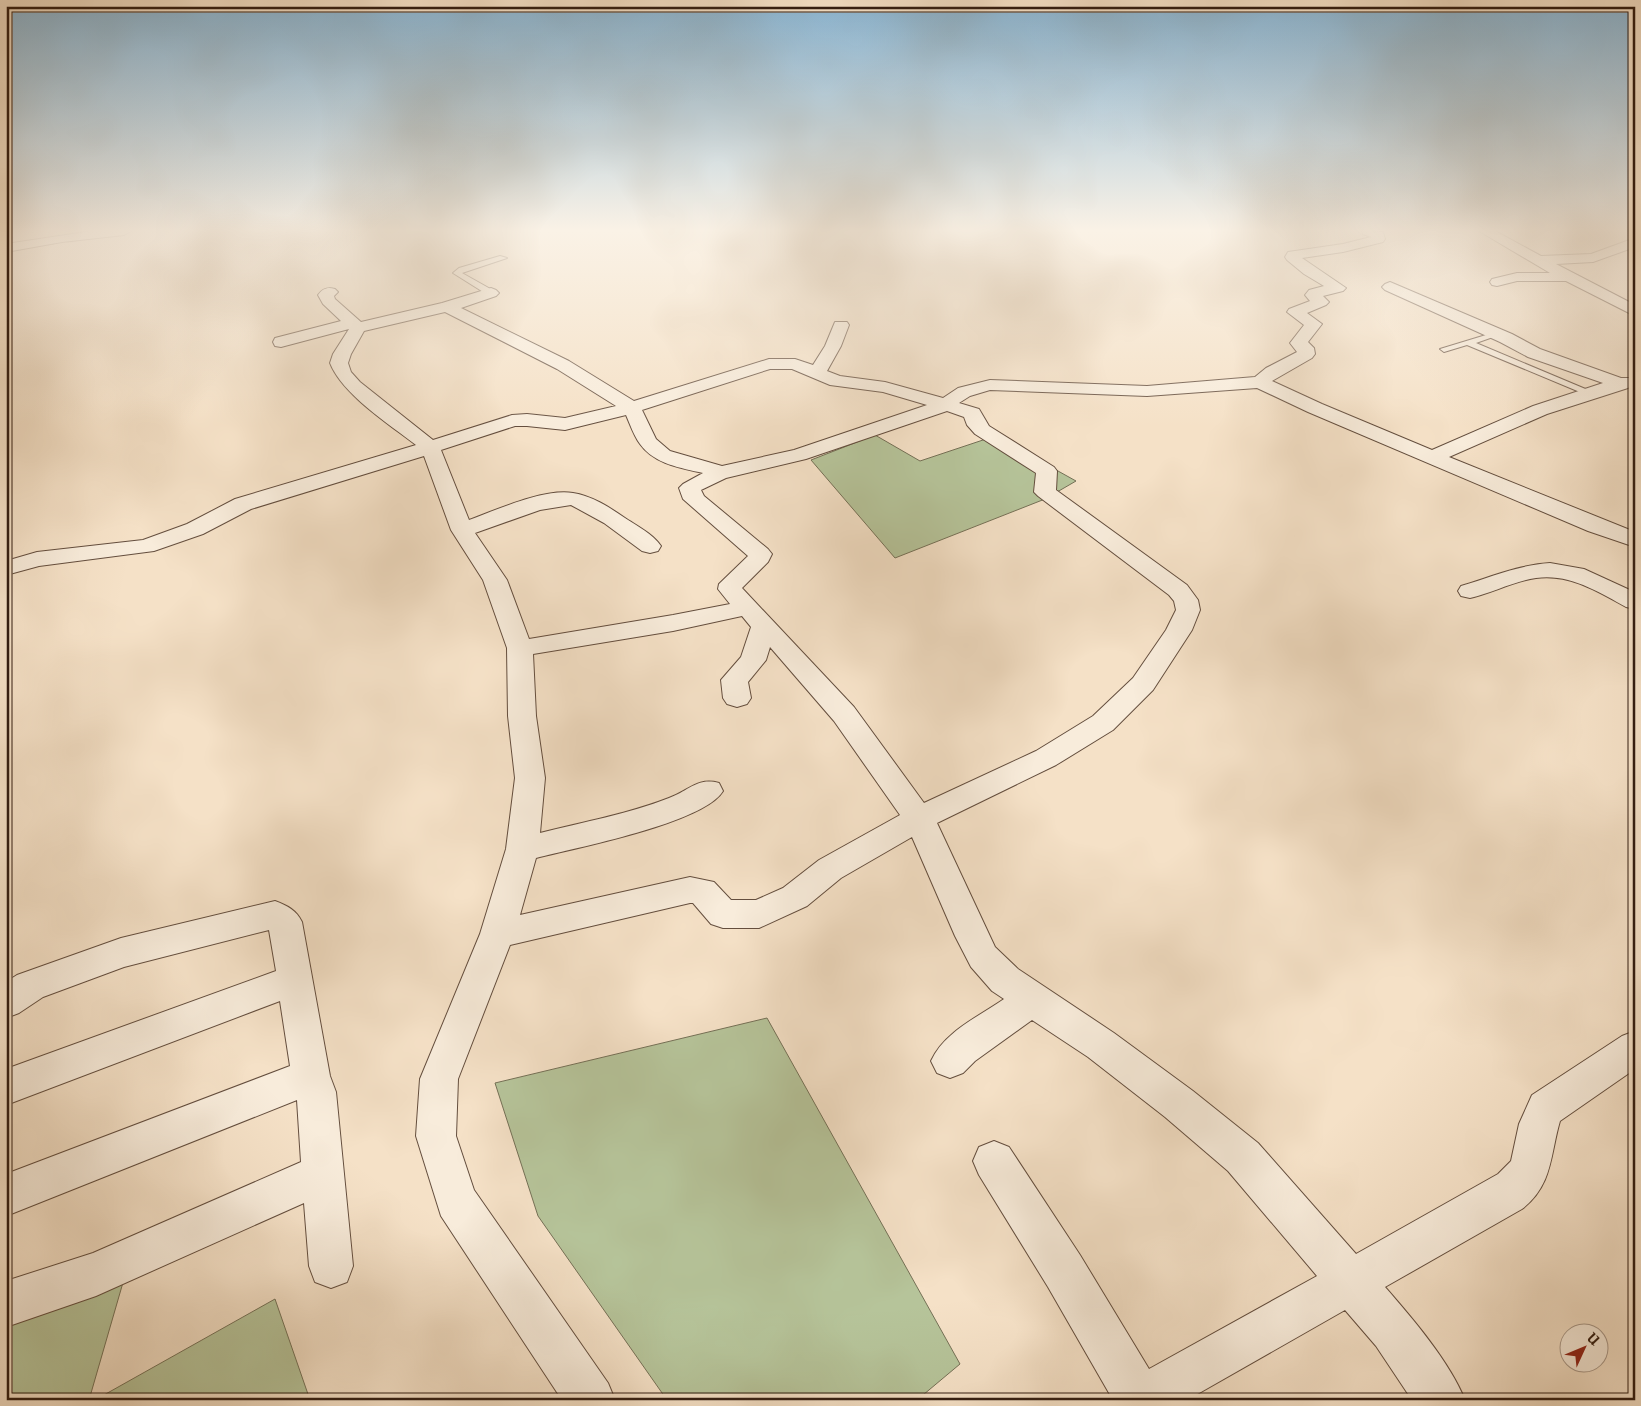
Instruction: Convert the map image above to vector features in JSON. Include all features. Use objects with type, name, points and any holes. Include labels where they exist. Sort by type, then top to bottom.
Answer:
[{"type":"street","points":[[327,297],[328,301],[355,326]]},
{"type":"street","points":[[281,342],[447,307],[480,297]]},
{"type":"street","points":[[1260,382],[1272,372],[1306,354],[1306,348],[1298,343],[1314,324],[1295,312],[1321,302],[1315,297]]},
{"type":"street","points":[[1412,297],[1506,338],[1534,353],[1629,382]]},
{"type":"street","points":[[1607,297],[1635,311]]},
{"type":"street","points":[[447,307],[563,365],[632,408],[648,442],[663,455],[684,463],[710,468],[719,473]]},
{"type":"street","points":[[817,372],[833,346],[841,325]]},
{"type":"street","points":[[355,326],[339,363],[342,373],[376,405],[430,447],[462,530],[494,580],[520,648],[522,716],[530,778],[522,849],[497,934],[440,1080],[436,1136],[456,1201],[591,1400]]},
{"type":"street","points":[[6,568],[38,558],[146,546],[195,529],[243,504],[519,419],[566,425],[632,408],[776,363],[796,364],[836,381],[885,386],[972,413],[977,425],[982,430],[1047,471],[1045,492],[1178,590],[1186,600],[1188,610],[1178,630],[1143,684],[1103,723],[1046,758],[919,818],[830,869],[795,897],[759,914],[723,914],[702,891],[690,890],[497,934]]},
{"type":"street","points":[[1441,1400],[1392,1330],[1243,1157],[1179,1104],[1101,1045],[1005,980],[984,957],[972,936],[919,818],[844,714],[731,590],[730,584],[760,557],[760,554],[694,499],[690,488],[719,473],[799,454],[947,406],[956,396],[990,385],[1147,392],[1260,382],[1315,408],[1596,526],[1635,540]]},
{"type":"street","points":[[1432,457],[1540,410],[1629,382]]},
{"type":"street","points":[[462,530],[533,506],[563,499],[574,499],[604,514],[650,546]]},
{"type":"street","points":[[1470,591],[1536,571],[1550,570],[1587,579],[1635,602]]},
{"type":"street","points":[[520,648],[673,623],[747,608]]},
{"type":"street","points":[[737,698],[734,680],[742,669],[753,660],[764,627]]},
{"type":"street","points":[[522,849],[650,817],[683,805],[708,791]]},
{"type":"street","points":[[6,1002],[30,986],[121,953],[275,915],[285,922],[311,1076],[316,1092],[331,1266]]},
{"type":"street","points":[[6,1088],[296,979]]},
{"type":"street","points":[[950,1061],[962,1049],[1032,1000]]},
{"type":"street","points":[[994,1161],[1064,1271],[1140,1400],[1507,1194],[1519,1184],[1528,1172],[1540,1120],[1546,1108],[1635,1048]]},
{"type":"street","points":[[6,1194],[311,1076]]},
{"type":"street","points":[[6,1304],[96,1274],[324,1174]]},
{"type":"lane","points":[[1444,349],[1489,337]]},
{"type":"lane","points":[[1468,343],[1590,393]]},
{"type":"green space","points":[[875,435],[920,461],[995,436],[1076,481],[1045,499],[895,558],[811,460]]},
{"type":"green space","points":[[767,1018],[960,1364],[917,1400],[667,1400],[538,1216],[495,1083]]},
{"type":"green space","points":[[124,1279],[89,1400],[6,1400],[6,1296]]},
{"type":"green space","points":[[275,1299],[310,1400],[95,1400]]}]
